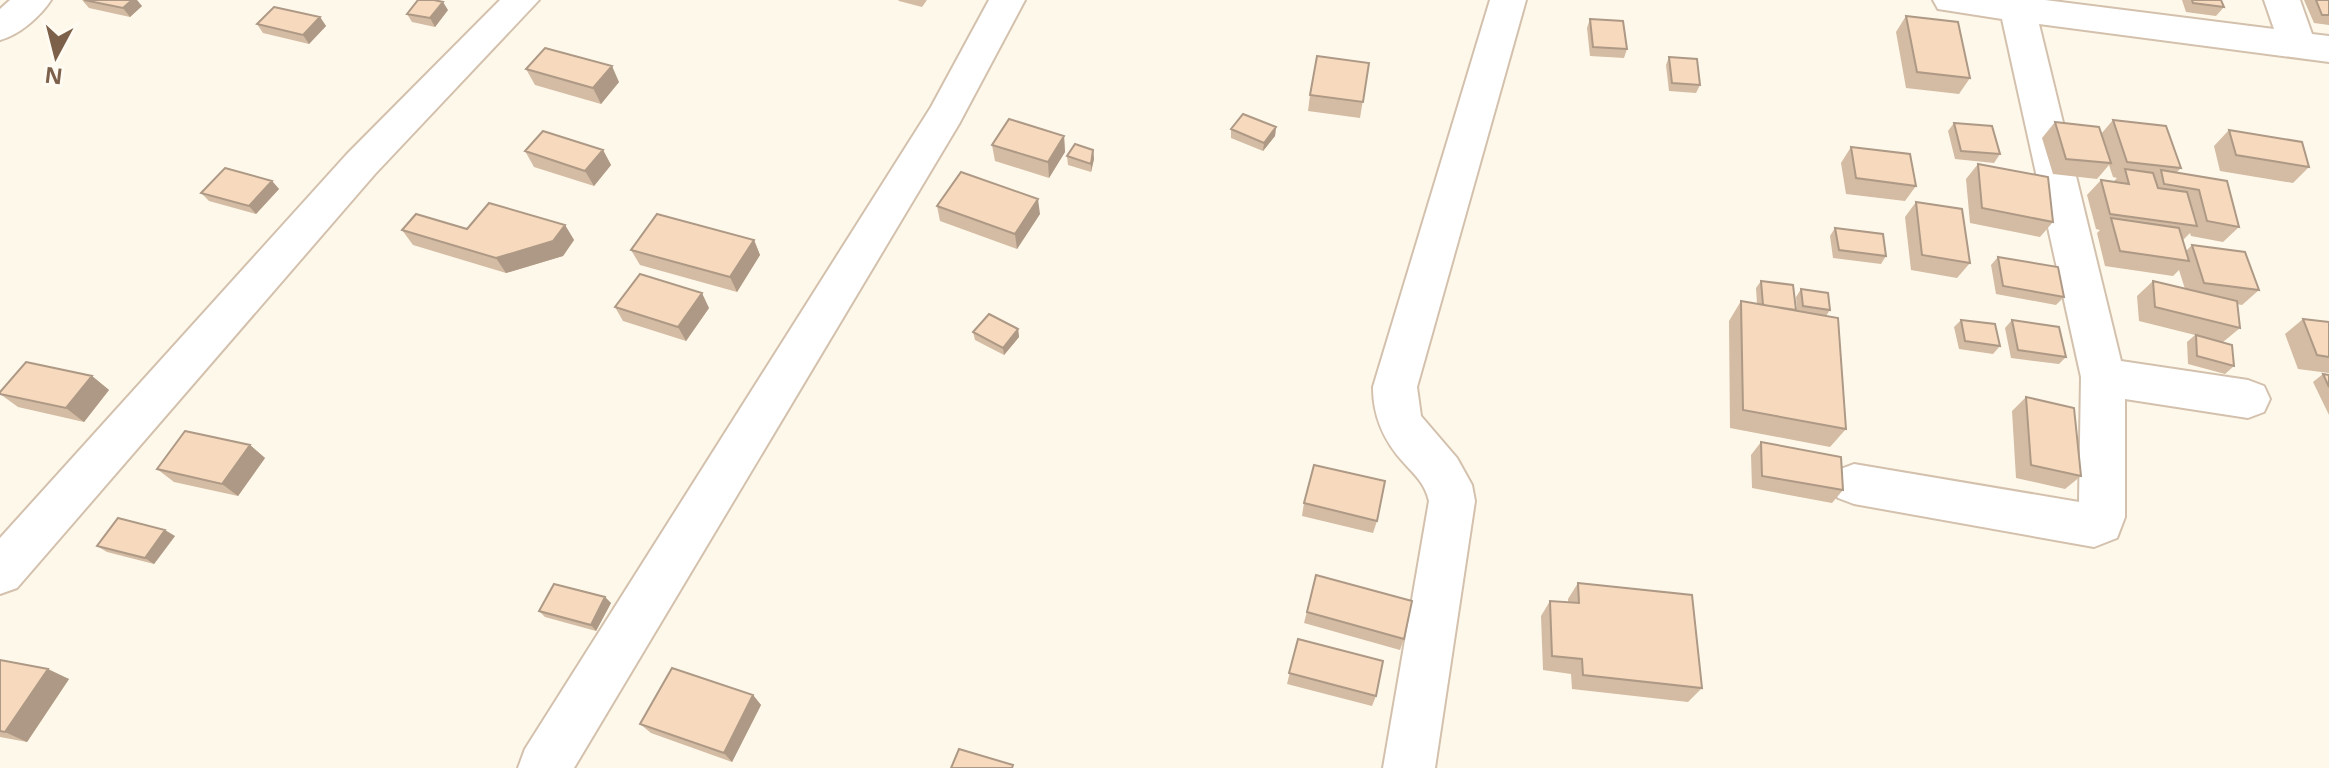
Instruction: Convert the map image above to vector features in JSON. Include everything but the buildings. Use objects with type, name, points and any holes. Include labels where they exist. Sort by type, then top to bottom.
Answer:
[{"type":"street","points":[[0,28],[33,0]]},
{"type":"street","points":[[0,572],[361,164],[521,0]]},
{"type":"street","points":[[544,768],[946,114],[1007,0]]},
{"type":"street","points":[[1409,768],[1452,501],[1447,481],[1399,427],[1393,403],[1395,387],[1508,0]]},
{"type":"street","points":[[1951,0],[2314,47]]},
{"type":"street","points":[[2282,0],[2314,47]]},
{"type":"street","points":[[1854,484],[2094,526],[2100,523],[2103,377],[2017,8]]},
{"type":"street","points":[[2103,377],[2248,399]]}]
